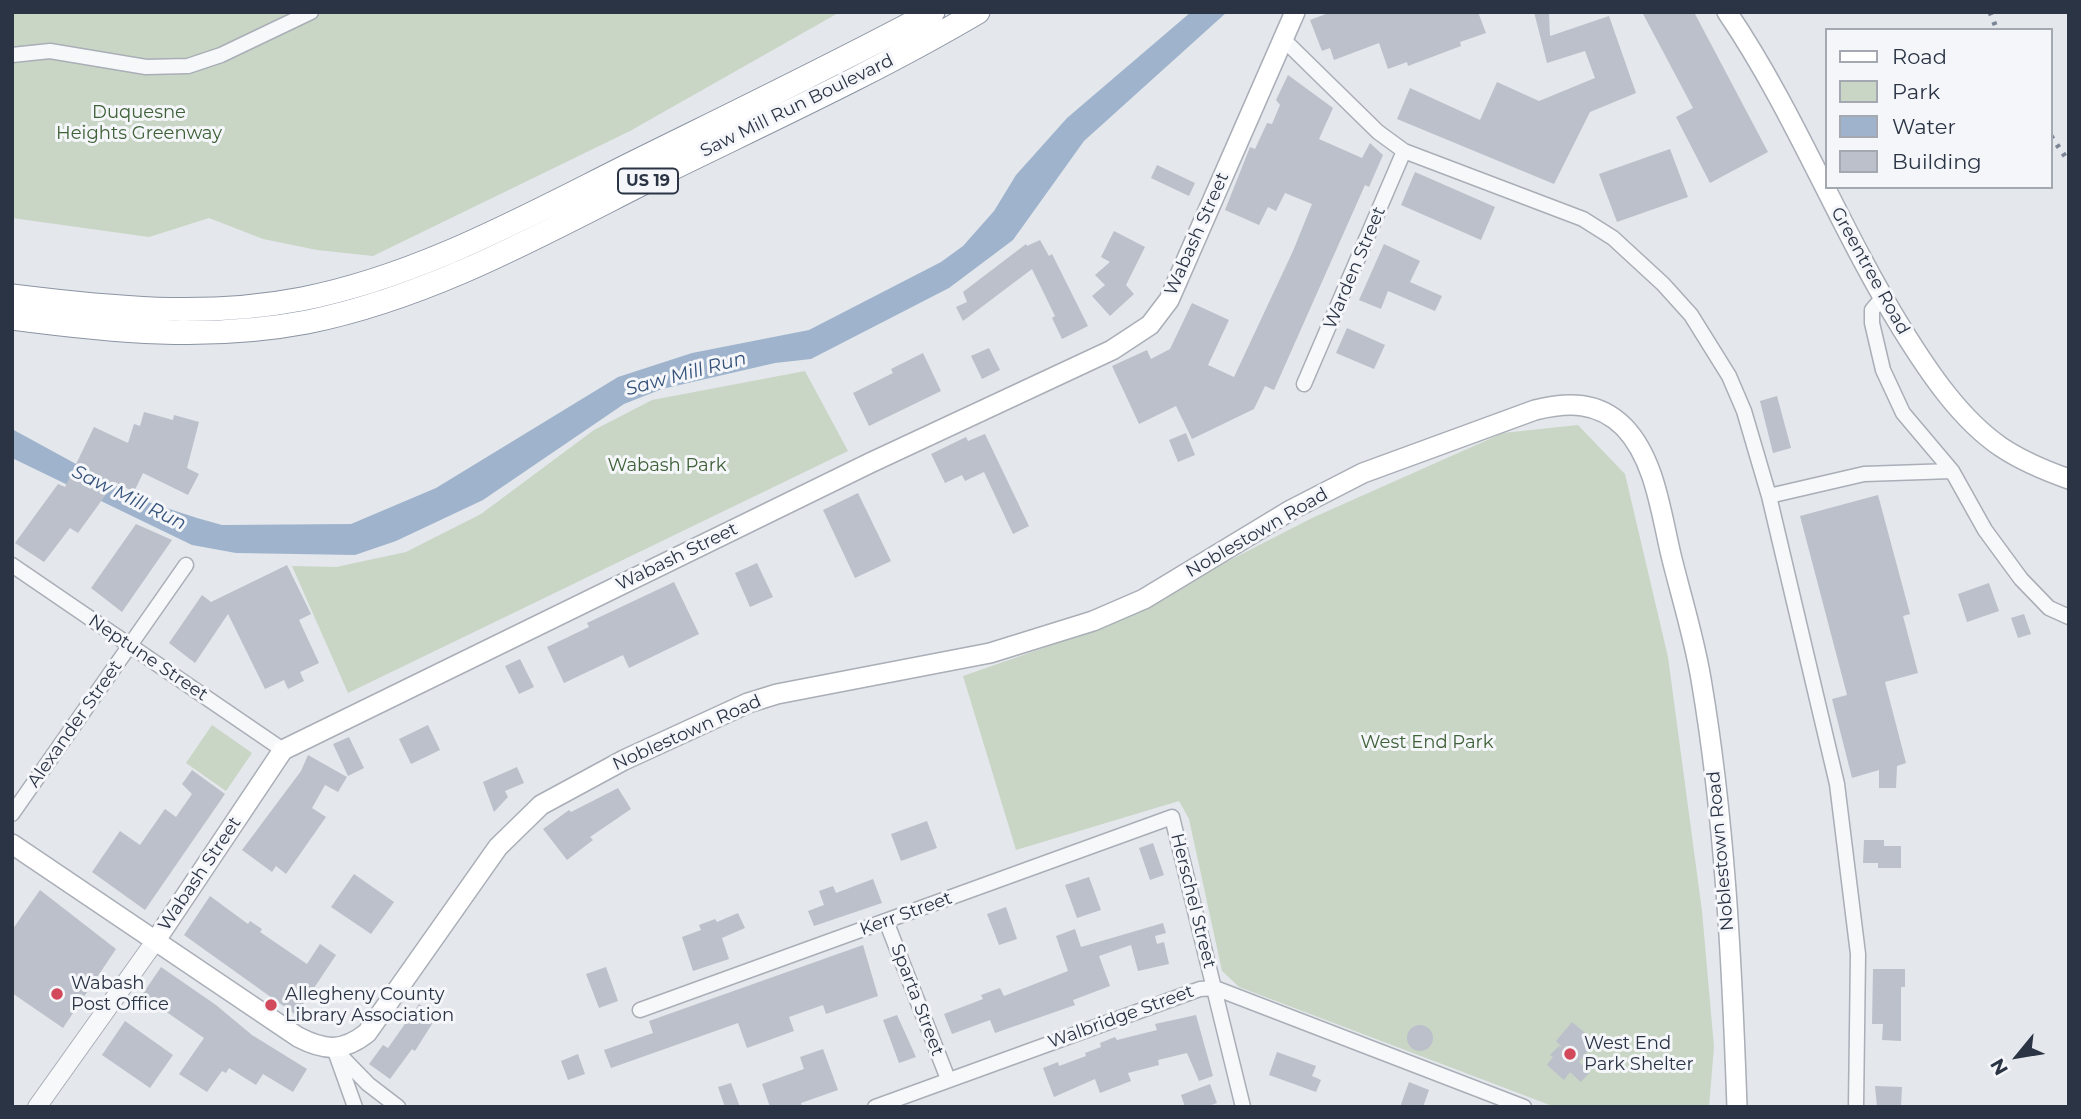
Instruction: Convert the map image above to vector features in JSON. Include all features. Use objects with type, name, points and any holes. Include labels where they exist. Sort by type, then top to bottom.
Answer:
[{"type":"highway","name":"Saw Mill Run Boulevard","points":[[12,295],[137,310],[221,310],[302,299],[391,276],[476,241],[933,12]]},
{"type":"highway","name":"Saw Mill Run Boulevard","points":[[12,318],[135,332],[223,332],[306,322],[398,297],[486,261],[908,52],[978,12]]},
{"type":"main road","name":"Wabash Street","points":[[156,940],[283,750],[1134,338],[1159,316],[1170,299],[1295,12]]},
{"type":"main road","name":"Greentree Road","points":[[1727,12],[1774,87],[1826,189]]},
{"type":"main road","name":"Greentree Road","points":[[1826,189],[1882,298],[1922,361],[1963,413],[2001,447],[2069,479]]},
{"type":"main road","name":"Noblestown Road","points":[[335,1050],[354,1043],[367,1033],[498,847],[541,805],[624,760],[730,711],[777,694],[990,653],[1093,621],[1144,599],[1291,510],[1363,473],[1435,444],[1564,403],[1597,410],[1625,428],[1649,468],[1663,520],[1700,676],[1711,742],[1721,830],[1737,1107]]},
{"type":"main road","points":[[12,844],[298,1037],[335,1050]]},
{"type":"street","points":[[12,55],[50,51],[146,66],[188,65],[221,55],[311,12]]},
{"type":"street","points":[[1282,38],[1378,132],[1404,151],[1583,219],[1640,261],[1691,315],[1729,376],[1744,411],[1769,496],[1837,784],[1858,954],[1856,1107]]},
{"type":"street","name":"Warden Street","points":[[1304,384],[1404,151]]},
{"type":"street","points":[[1882,298],[1872,310],[1871,323],[1883,370],[1903,412],[1951,471],[1985,530],[2021,579],[2049,608],[2069,617]]},
{"type":"street","points":[[1769,496],[1826,480],[1864,474],[1932,474],[1951,471]]},
{"type":"street","name":"Neptune Street","points":[[12,565],[283,750]]},
{"type":"street","name":"Alexander Street","points":[[12,814],[186,565]]},
{"type":"street","name":"Kerr Street","points":[[640,1010],[1172,817]]},
{"type":"street","name":"Herschel Street","points":[[1172,817],[1243,1107]]},
{"type":"street","name":"Sparta Street","points":[[886,921],[948,1079]]},
{"type":"street","name":"Wabash Street","points":[[37,1107],[156,940]]},
{"type":"street","name":"Walbridge Street","points":[[875,1107],[1200,989],[1214,988],[1524,1107]]},
{"type":"street","points":[[335,1050],[355,1107]]},
{"type":"street","points":[[335,1050],[368,1084],[398,1107]]},
{"type":"green space","name":"Duquesne Heights Greenway","points":[[12,12],[840,12],[630,131],[373,256],[317,250],[263,239],[209,218],[149,237],[12,218]]},
{"type":"green space","name":"Wabash Park","points":[[805,371],[848,451],[348,693],[292,566],[336,567],[406,552],[481,514],[594,430],[652,400]]},
{"type":"green space","name":"West End Park","points":[[1578,425],[1625,474],[1668,657],[1702,911],[1714,1047],[1709,1107],[1555,1107],[1239,987],[1222,971],[1189,819],[1179,801],[1016,850],[963,676],[1092,631],[1312,518],[1503,433]]},
{"type":"green space","points":[[212,725],[252,753],[226,791],[186,763]]},
{"type":"water","name":"Saw Mill Run","points":[[1191,12],[1227,12],[1084,141],[1013,240],[949,288],[811,359],[775,363],[662,389],[624,404],[483,500],[396,541],[355,555],[236,553],[192,545],[12,458],[12,429],[142,500],[197,518],[222,525],[351,524],[436,488],[618,377],[692,353],[809,330],[941,262],[963,246],[994,211],[1016,175],[1067,118]]},
{"type":"building","points":[[1331,12],[1478,12],[1486,33],[1460,42],[1461,46],[1408,66],[1407,62],[1388,69],[1379,43],[1334,60],[1330,48],[1322,51],[1310,20]]},
{"type":"building","points":[[1534,12],[1549,12],[1550,36],[1609,16],[1636,93],[1590,112],[1554,184],[1397,119],[1410,88],[1480,120],[1497,82],[1539,101],[1595,78],[1585,51],[1547,63]]},
{"type":"building","points":[[1642,12],[1694,12],[1768,152],[1710,183],[1676,117],[1693,108]]},
{"type":"building","points":[[1288,75],[1333,108],[1319,139],[1362,158],[1370,143],[1383,155],[1369,187],[1365,185],[1274,390],[1265,386],[1254,409],[1192,439],[1176,406],[1139,424],[1112,366],[1147,350],[1151,359],[1170,349],[1192,303],[1229,320],[1208,365],[1234,377],[1293,251],[1312,204],[1285,193],[1276,211],[1268,207],[1259,225],[1225,210],[1250,147],[1255,149],[1267,123],[1272,124],[1280,105],[1276,100]]},
{"type":"building","points":[[1670,149],[1688,197],[1617,222],[1599,174]]},
{"type":"building","points":[[1157,165],[1195,183],[1189,196],[1151,178]]},
{"type":"building","points":[[1415,172],[1495,207],[1481,240],[1401,205]]},
{"type":"building","points":[[1114,231],[1145,247],[1126,285],[1134,294],[1110,316],[1092,296],[1105,285],[1095,275],[1110,262],[1101,257]]},
{"type":"building","points":[[1040,240],[1049,256],[1052,254],[1088,326],[1062,339],[1052,318],[1055,316],[1032,269],[963,321],[956,307],[967,302],[963,292],[1026,244],[1027,246]]},
{"type":"building","points":[[1384,244],[1420,261],[1410,282],[1442,296],[1435,311],[1388,291],[1381,309],[1359,300]]},
{"type":"building","points":[[1347,328],[1385,345],[1374,369],[1336,353]]},
{"type":"building","points":[[989,348],[1000,370],[982,379],[971,356]]},
{"type":"building","points":[[923,353],[941,391],[869,426],[853,393],[893,373],[891,369]]},
{"type":"building","points":[[1777,396],[1791,448],[1773,453],[1760,401]]},
{"type":"building","points":[[144,412],[173,420],[174,415],[199,422],[187,468],[199,474],[188,495],[143,473],[134,492],[115,482],[78,533],[70,528],[44,562],[15,543],[58,484],[65,487],[94,427],[128,443],[134,424],[140,426]]},
{"type":"building","points":[[1186,433],[1195,455],[1178,462],[1169,440]]},
{"type":"building","points":[[985,434],[1029,526],[1013,534],[984,472],[965,481],[962,475],[945,483],[931,454],[966,437],[968,441]]},
{"type":"building","points":[[858,493],[891,561],[855,578],[823,510]]},
{"type":"building","points":[[1878,495],[1910,614],[1903,616],[1918,673],[1885,682],[1906,763],[1897,766],[1896,788],[1879,788],[1879,770],[1852,778],[1832,699],[1847,695],[1800,516]]},
{"type":"building","points":[[136,524],[172,540],[122,612],[91,588]]},
{"type":"building","points":[[757,563],[773,597],[750,607],[735,573]]},
{"type":"building","points":[[287,565],[311,614],[299,620],[319,663],[300,672],[304,681],[288,689],[284,680],[265,689],[228,614],[195,663],[169,643],[202,595],[211,602]]},
{"type":"building","points":[[674,582],[699,634],[629,668],[623,655],[564,683],[547,647],[589,627],[587,623]]},
{"type":"building","points":[[1989,583],[1999,611],[1967,622],[1958,594]]},
{"type":"building","points":[[2024,614],[2031,634],[2018,638],[2011,618]]},
{"type":"building","points":[[520,659],[534,687],[519,694],[505,666]]},
{"type":"building","points":[[428,725],[440,750],[411,764],[399,739]]},
{"type":"building","points":[[349,737],[364,768],[348,776],[333,744]]},
{"type":"building","points":[[308,755],[347,777],[338,792],[325,785],[312,808],[326,817],[286,874],[276,866],[272,872],[242,850],[301,771]]},
{"type":"building","points":[[517,767],[524,783],[505,791],[508,797],[494,812],[483,782]]},
{"type":"building","points":[[192,770],[225,794],[145,910],[92,872],[120,831],[140,845],[165,809],[176,817],[192,794],[182,784]]},
{"type":"building","points":[[618,788],[631,809],[590,837],[593,840],[567,860],[543,829],[569,810],[571,812]]},
{"type":"building","points":[[927,821],[937,848],[901,861],[891,834]]},
{"type":"building","points":[[1864,840],[1884,840],[1884,846],[1901,846],[1901,868],[1878,868],[1878,863],[1863,863]]},
{"type":"building","points":[[1153,843],[1164,875],[1150,880],[1139,848]]},
{"type":"building","points":[[354,874],[394,902],[371,934],[331,907]]},
{"type":"building","points":[[1089,877],[1101,910],[1077,918],[1065,885]]},
{"type":"building","points":[[873,879],[882,903],[814,926],[808,911],[824,905],[819,891],[833,886],[836,893]]},
{"type":"building","points":[[40,890],[116,949],[63,1028],[12,993],[12,930]]},
{"type":"building","points":[[210,896],[248,924],[250,921],[262,929],[260,932],[307,964],[320,944],[336,955],[296,1015],[184,935]]},
{"type":"building","points":[[1006,907],[1017,939],[999,945],[987,914]]},
{"type":"building","points":[[738,913],[745,928],[722,938],[729,959],[693,971],[682,937],[701,930],[699,925],[715,919],[717,922]]},
{"type":"building","points":[[1163,923],[1166,933],[1155,936],[1157,944],[1164,942],[1169,964],[1138,971],[1131,945],[1099,956],[1110,986],[1073,1000],[1075,1005],[995,1033],[990,1020],[952,1034],[944,1014],[983,999],[981,995],[1000,988],[1004,996],[1068,971],[1056,936],[1075,929],[1081,947]]},
{"type":"building","points":[[863,945],[878,996],[826,1014],[823,1005],[789,1017],[794,1031],[747,1048],[738,1023],[611,1068],[604,1050],[653,1033],[649,1021]]},
{"type":"building","points":[[161,967],[216,1005],[252,1035],[307,1069],[293,1092],[263,1074],[256,1085],[229,1068],[226,1073],[222,1071],[207,1092],[179,1074],[204,1038],[142,995]]},
{"type":"building","points":[[606,967],[618,1001],[599,1008],[586,974]]},
{"type":"building","points":[[1873,969],[1905,969],[1905,987],[1901,987],[1901,1041],[1882,1040],[1883,1024],[1872,1024]]},
{"type":"building","points":[[419,1004],[437,1016],[415,1051],[412,1049],[390,1079],[369,1064],[383,1045],[388,1048]]},
{"type":"building","points":[[897,1015],[916,1057],[899,1063],[883,1020]]},
{"type":"building","points":[[1196,1015],[1213,1076],[1199,1081],[1187,1053],[1158,1060],[1159,1065],[1128,1073],[1131,1081],[1100,1093],[1095,1079],[1054,1097],[1043,1068],[1058,1062],[1059,1066],[1086,1056],[1085,1053],[1101,1047],[1100,1043],[1115,1037],[1117,1040],[1157,1030],[1155,1024]]},
{"type":"building","points":[[125,1021],[173,1055],[150,1088],[102,1055]]},
{"type":"building","name":"West End Park Shelter","points":[[1572,1022],[1596,1042],[1579,1062],[1590,1072],[1581,1082],[1570,1072],[1564,1080],[1547,1065],[1553,1057],[1550,1055],[1559,1046],[1562,1047],[1556,1041]]},
{"type":"building","points":[[1420,1025],[1429,1029],[1433,1038],[1429,1047],[1420,1051],[1411,1047],[1407,1038],[1411,1029]]},
{"type":"building","points":[[823,1049],[838,1090],[801,1103],[802,1107],[770,1107],[762,1084],[804,1069],[800,1057]]},
{"type":"building","points":[[1277,1052],[1316,1066],[1312,1076],[1321,1080],[1316,1092],[1269,1075]]},
{"type":"building","points":[[578,1054],[585,1074],[568,1080],[561,1061]]},
{"type":"building","points":[[1409,1082],[1429,1090],[1423,1107],[1400,1107]]},
{"type":"building","points":[[731,1083],[740,1107],[725,1107],[718,1087]]},
{"type":"building","points":[[1210,1084],[1217,1103],[1206,1107],[1185,1107],[1181,1095]]},
{"type":"building","points":[[1875,1086],[1902,1087],[1901,1106],[1877,1107]]},
{"type":"railway","points":[[1990,12],[1996,28]]},
{"type":"railway","points":[[2053,139],[2069,162]]},
{"type":"place","name":"Wabash Post Office","points":[[57,994]]},
{"type":"place","name":"Allegheny County Library Association","points":[[271,1005]]},
{"type":"place","name":"West End Park Shelter","points":[[1570,1054]]}]
